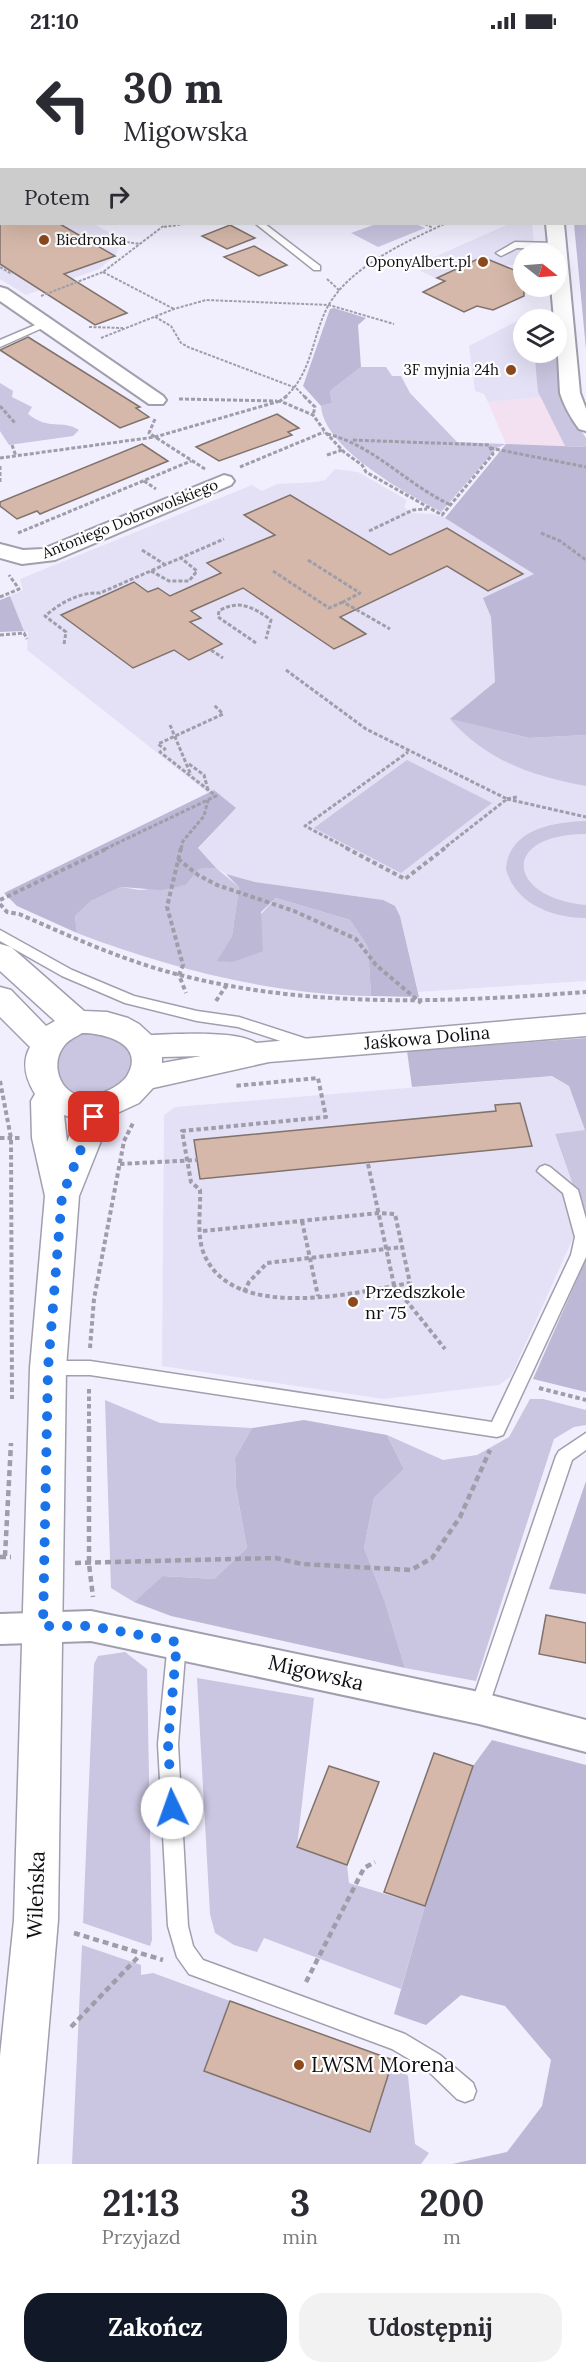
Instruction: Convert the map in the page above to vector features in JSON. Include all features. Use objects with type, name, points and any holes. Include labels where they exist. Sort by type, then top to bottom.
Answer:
[{"type":"street","points":[[555,225],[557,243]]},
{"type":"street","points":[[0,294],[78,348],[156,409]]},
{"type":"street","points":[[562,297],[570,393],[573,404],[586,425]]},
{"type":"street","name":"Antoniego Dobrowolskiego","points":[[5,553],[22,557],[47,555],[220,479]]},
{"type":"street","points":[[0,954],[76,1022]]},
{"type":"street","points":[[0,998],[39,1038]]},
{"type":"street","points":[[76,1022],[97,1022],[116,1026],[132,1034],[144,1062],[126,1096],[98,1106],[80,1108],[47,1101],[32,1088],[24,1071],[24,1059],[39,1038],[56,1028],[76,1022]]},
{"type":"street","name":"Jaśkowa Dolina","points":[[144,1062],[204,1067],[268,1051],[586,1025]]},
{"type":"street","name":"Wileńska","points":[[47,1101],[49,1138],[62,1196]]},
{"type":"street","name":"Wileńska","points":[[13,2164],[36,1920],[48,1368],[62,1196],[98,1106]]},
{"type":"street","points":[[0,1629],[43,1626]]},
{"type":"street","name":"Migowska","points":[[43,1626],[91,1626],[177,1642],[479,1708],[570,1731]]},
{"type":"lane","points":[[261,225],[320,272]]},
{"type":"lane","points":[[501,253],[513,246]]},
{"type":"lane","points":[[0,344],[44,326]]},
{"type":"lane","points":[[0,935],[67,974],[130,1000],[197,1016],[239,1022],[314,1047]]},
{"type":"lane","points":[[48,1368],[90,1368],[497,1430],[579,1255],[584,1237],[570,1190],[546,1171]]},
{"type":"lane","points":[[479,1708],[565,1456],[586,1440]]},
{"type":"lane","points":[[177,1642],[168,1744],[178,1926],[184,1950],[196,1967],[398,2041],[433,2062],[465,2091]]},
{"type":"path","points":[[19,305],[103,272],[165,225]]},
{"type":"path","points":[[162,227],[177,225]]},
{"type":"path","points":[[426,225],[434,228]]},
{"type":"path","points":[[0,458],[155,437],[280,401],[296,388],[329,305],[340,291],[385,254],[442,225]]},
{"type":"path","points":[[100,238],[140,244]]},
{"type":"path","points":[[103,272],[174,309]]},
{"type":"path","points":[[320,272],[340,291]]},
{"type":"path","points":[[78,348],[174,309],[206,300],[329,305],[394,324]]},
{"type":"path","points":[[155,317],[171,326],[175,336],[188,347],[296,388],[315,407],[313,416]]},
{"type":"path","points":[[196,399],[280,401],[313,416],[325,433],[362,465],[366,472],[442,515],[493,454],[489,445],[351,440]]},
{"type":"path","points":[[0,406],[15,423]]},
{"type":"path","points":[[156,409],[148,433],[220,479],[325,433],[351,440],[433,499],[451,505]]},
{"type":"path","points":[[12,445],[16,456]]},
{"type":"path","points":[[491,450],[499,448],[586,467]]},
{"type":"path","points":[[327,454],[342,450]]},
{"type":"path","points":[[0,597],[19,589],[5,553],[50,520],[192,461]]},
{"type":"path","points":[[0,466],[0,482]]},
{"type":"path","points":[[144,481],[157,490]]},
{"type":"path","points":[[369,531],[413,510],[430,509]]},
{"type":"path","points":[[50,520],[57,525]]},
{"type":"path","points":[[541,533],[560,541],[586,560]]},
{"type":"path","points":[[64,644],[66,632],[45,616],[52,609],[92,592],[100,593],[224,539]]},
{"type":"path","points":[[142,550],[164,565]]},
{"type":"path","points":[[151,571],[169,581],[189,581],[195,577],[195,567],[181,558]]},
{"type":"path","points":[[273,571],[329,608],[360,593],[308,560]]},
{"type":"path","points":[[343,602],[390,629]]},
{"type":"path","points":[[256,643],[218,617],[219,611],[231,604],[254,607],[271,620],[266,639]]},
{"type":"path","points":[[0,635],[24,633],[27,639]]},
{"type":"path","points":[[211,650],[223,658]]},
{"type":"path","points":[[286,670],[366,729],[408,752],[507,799],[586,817]]},
{"type":"path","points":[[214,705],[223,714],[158,744],[165,749],[160,752],[216,796],[0,902],[8,912],[19,914],[123,958],[179,975],[226,986],[323,1000],[421,1003],[586,992]]},
{"type":"path","points":[[170,725],[179,749],[189,764],[204,776],[208,790]]},
{"type":"path","points":[[408,752],[305,826],[405,879],[507,799],[517,797]]},
{"type":"path","points":[[189,764],[192,776]]},
{"type":"path","points":[[187,997],[179,975],[183,965],[167,908],[183,841],[204,816],[208,800]]},
{"type":"path","points":[[178,859],[198,875],[217,885],[294,912],[356,939],[360,950],[367,958],[406,987],[421,1003]]},
{"type":"path","points":[[203,1231],[395,1214],[410,1283],[285,1300],[244,1292],[220,1278],[204,1254],[201,1190],[191,1182],[182,1131],[326,1117],[318,1078],[230,1087]]},
{"type":"path","points":[[0,1080],[11,1138],[12,1407]]},
{"type":"path","points":[[124,1141],[135,1120],[141,1115]]},
{"type":"path","points":[[0,1138],[11,1138]]},
{"type":"path","points":[[120,1164],[197,1160]]},
{"type":"path","points":[[368,1164],[394,1286],[445,1349]]},
{"type":"path","points":[[302,1221],[318,1296]]},
{"type":"path","points":[[244,1292],[249,1282],[267,1263],[402,1247]]},
{"type":"path","points":[[518,1382],[586,1400]]},
{"type":"path","points":[[89,1564],[117,1560],[276,1558],[302,1564],[411,1570],[432,1558],[460,1517],[471,1498],[497,1430]]},
{"type":"path","points":[[0,1557],[5,1556],[11,1441]]},
{"type":"path","points":[[296,2002],[364,1868],[375,1862]]},
{"type":"path","points":[[74,1933],[141,1955],[196,1967]]},
{"type":"path","points":[[71,2027],[141,1955]]},
{"type":"shaded area","points":[[1,225],[96,225],[123,240],[115,256],[99,269],[26,295],[0,279]]},
{"type":"shaded area","points":[[373,225],[418,225],[425,228],[378,247],[351,233]]},
{"type":"shaded area","points":[[507,225],[532,225],[534,243],[513,243],[513,265],[501,265],[456,287],[420,271],[440,262],[432,258]]},
{"type":"shaded area","points":[[574,225],[586,225],[586,349]]},
{"type":"shaded area","points":[[334,308],[366,318],[358,325],[361,367],[330,391],[332,403],[321,406],[303,386],[330,309]]},
{"type":"shaded area","points":[[513,323],[513,363],[535,363],[540,397],[488,402],[484,394],[475,391],[469,346]]},
{"type":"shaded area","points":[[535,363],[557,363],[565,407],[586,438],[586,447],[565,446],[538,392]]},
{"type":"shaded area","points":[[361,367],[386,367],[392,376],[401,376],[410,393],[457,442],[506,444],[497,448],[441,512],[369,468],[336,438],[326,422],[321,406],[332,403],[330,391]]},
{"type":"shaded area","points":[[0,383],[13,391],[12,397],[32,407],[28,414],[36,419],[49,424],[67,425],[79,430],[73,436],[9,445],[0,431]]},
{"type":"shaded area","points":[[540,397],[565,446],[506,444],[488,402]]},
{"type":"shaded area","points":[[506,444],[586,447],[586,735],[529,738],[450,719],[495,682],[491,617],[483,598],[534,574],[445,518]]},
{"type":"shaded area","points":[[335,469],[358,472],[407,500],[404,507],[412,513],[433,514],[450,519],[553,579],[491,617],[495,683],[509,763],[537,774],[586,786],[586,981],[418,992],[400,916],[383,900],[255,882],[226,874],[210,865],[198,849],[236,808],[214,790],[208,793],[27,650],[28,632],[24,631],[10,596],[23,590],[20,579],[252,485],[262,491],[277,484],[316,482],[325,480]]},
{"type":"shaded area","points":[[10,596],[24,631],[0,632],[0,600]]},
{"type":"shaded area","points":[[450,719],[529,738],[586,735],[586,786],[547,777],[495,756],[464,734]]},
{"type":"shaded area","points":[[407,760],[492,803],[401,873],[314,828]]},
{"type":"shaded area","points":[[214,790],[236,808],[198,848],[216,868],[199,869],[186,885],[161,890],[121,887],[91,901],[75,916],[77,933],[17,906],[4,893]]},
{"type":"shaded area","points":[[586,821],[586,834],[558,837],[538,844],[527,855],[524,867],[528,879],[540,891],[560,900],[586,905],[586,918],[561,915],[537,907],[518,891],[511,881],[506,869],[509,855],[524,836],[535,830],[560,823]]},
{"type":"shaded area","points":[[216,868],[239,887],[232,936],[218,960],[276,898],[350,920],[368,947],[371,996],[258,985],[148,958],[77,933],[75,916],[91,901],[121,887],[140,890],[186,885],[199,869]]},
{"type":"shaded area","points":[[226,874],[255,882],[383,900],[395,906],[400,916],[419,997],[371,996],[368,947],[350,920],[276,898],[261,912],[263,951],[233,962],[217,961],[232,936],[239,887]]},
{"type":"shaded area","points":[[85,1031],[113,1036],[126,1044],[132,1054],[132,1065],[117,1085],[106,1092],[92,1096],[79,1096],[52,1087],[47,1048]]},
{"type":"shaded area","points":[[586,1038],[586,1133],[569,1086],[552,1076],[412,1087],[407,1051]]},
{"type":"shaded area","name":"Przedszkole nr 75","points":[[552,1076],[569,1086],[585,1130],[555,1135],[586,1222],[586,1237],[574,1236],[511,1376],[499,1385],[384,1399],[162,1366],[164,1115],[175,1107]]},
{"type":"shaded area","points":[[585,1130],[586,1133],[586,1222],[555,1134]]},
{"type":"shaded area","points":[[586,1259],[586,1392],[533,1379]]},
{"type":"shaded area","points":[[530,1399],[543,1399],[586,1410],[586,1425],[574,1427],[554,1439],[476,1681],[405,1668],[385,1602],[364,1548],[374,1498],[404,1469],[387,1435],[443,1460],[477,1455],[509,1437]]},
{"type":"shaded area","points":[[105,1400],[160,1423],[252,1428],[235,1458],[236,1488],[247,1548],[214,1579],[164,1576],[134,1602],[111,1588]]},
{"type":"shaded area","points":[[304,1420],[387,1435],[404,1469],[374,1498],[364,1548],[385,1602],[405,1668],[171,1616],[134,1602],[163,1576],[214,1579],[247,1548],[236,1488],[235,1458],[252,1428]]},
{"type":"shaded area","points":[[586,1481],[586,1594],[549,1589]]},
{"type":"shaded area","points":[[125,1652],[147,1669],[152,1940],[150,1946],[83,1923],[94,1664],[98,1656]]},
{"type":"shaded area","points":[[197,1678],[314,1698],[297,1847],[347,1865],[349,1883],[425,1906],[401,1989],[264,1938],[257,1952],[234,1945],[215,1933],[210,1914]]},
{"type":"shaded area","points":[[492,1740],[586,1765],[586,2164],[452,2164],[507,2152],[542,2106],[551,2060],[505,2006],[461,1995],[426,2025],[394,2014],[425,1906],[473,1766]]},
{"type":"shaded area","points":[[82,1945],[141,1965],[141,1975],[153,1973],[230,2001],[204,2071],[370,2131],[393,2060],[408,2076],[415,2144],[429,2153],[421,2164],[72,2164]]},
{"type":"building","points":[[0,225],[62,225],[115,256],[64,274],[127,313],[95,325],[0,264]]},
{"type":"building","points":[[230,225],[255,238],[227,249],[202,236]]},
{"type":"building","points":[[254,246],[287,265],[259,276],[224,257]]},
{"type":"building","points":[[482,257],[513,270],[513,297],[522,297],[493,310],[477,306],[464,312],[423,292],[445,281],[437,278]]},
{"type":"building","points":[[28,337],[140,407],[136,408],[149,417],[120,428],[0,350]]},
{"type":"building","points":[[277,414],[299,428],[288,432],[292,435],[219,461],[196,447]]},
{"type":"building","points":[[142,444],[168,461],[40,514],[37,511],[17,519],[0,506],[0,502]]},
{"type":"building","points":[[290,495],[390,555],[447,528],[523,574],[488,591],[447,566],[340,617],[366,634],[334,649],[243,588],[191,611],[201,618],[190,622],[222,644],[189,660],[174,650],[133,668],[61,615],[134,582],[148,592],[158,588],[170,596],[221,573],[207,563],[275,535],[244,515]]},
{"type":"building","points":[[520,1103],[532,1146],[200,1179],[194,1140],[496,1111],[495,1105]]},
{"type":"building","points":[[546,1615],[586,1623],[586,1663],[539,1654]]},
{"type":"building","points":[[434,1753],[473,1766],[425,1906],[384,1892]]},
{"type":"building","points":[[329,1766],[379,1782],[347,1865],[297,1847]]},
{"type":"building","name":"LWSM Morena","points":[[230,2001],[393,2060],[370,2132],[204,2071]]},
{"type":"place","name":"Biedronka","points":[[44,240]]},
{"type":"place","name":"OponyAlbert.pl","points":[[483,262]]},
{"type":"place","name":"3F myjnia 24h","points":[[511,370]]},
{"type":"place","name":"Przedszkole nr 75","points":[[353,1302]]},
{"type":"place","name":"LWSM Morena","points":[[299,2065]]},
{"type":"route","points":[[94,1117],[62,1196],[48,1368],[43,1626],[91,1626],[177,1642],[168,1744],[172,1808]]}]
